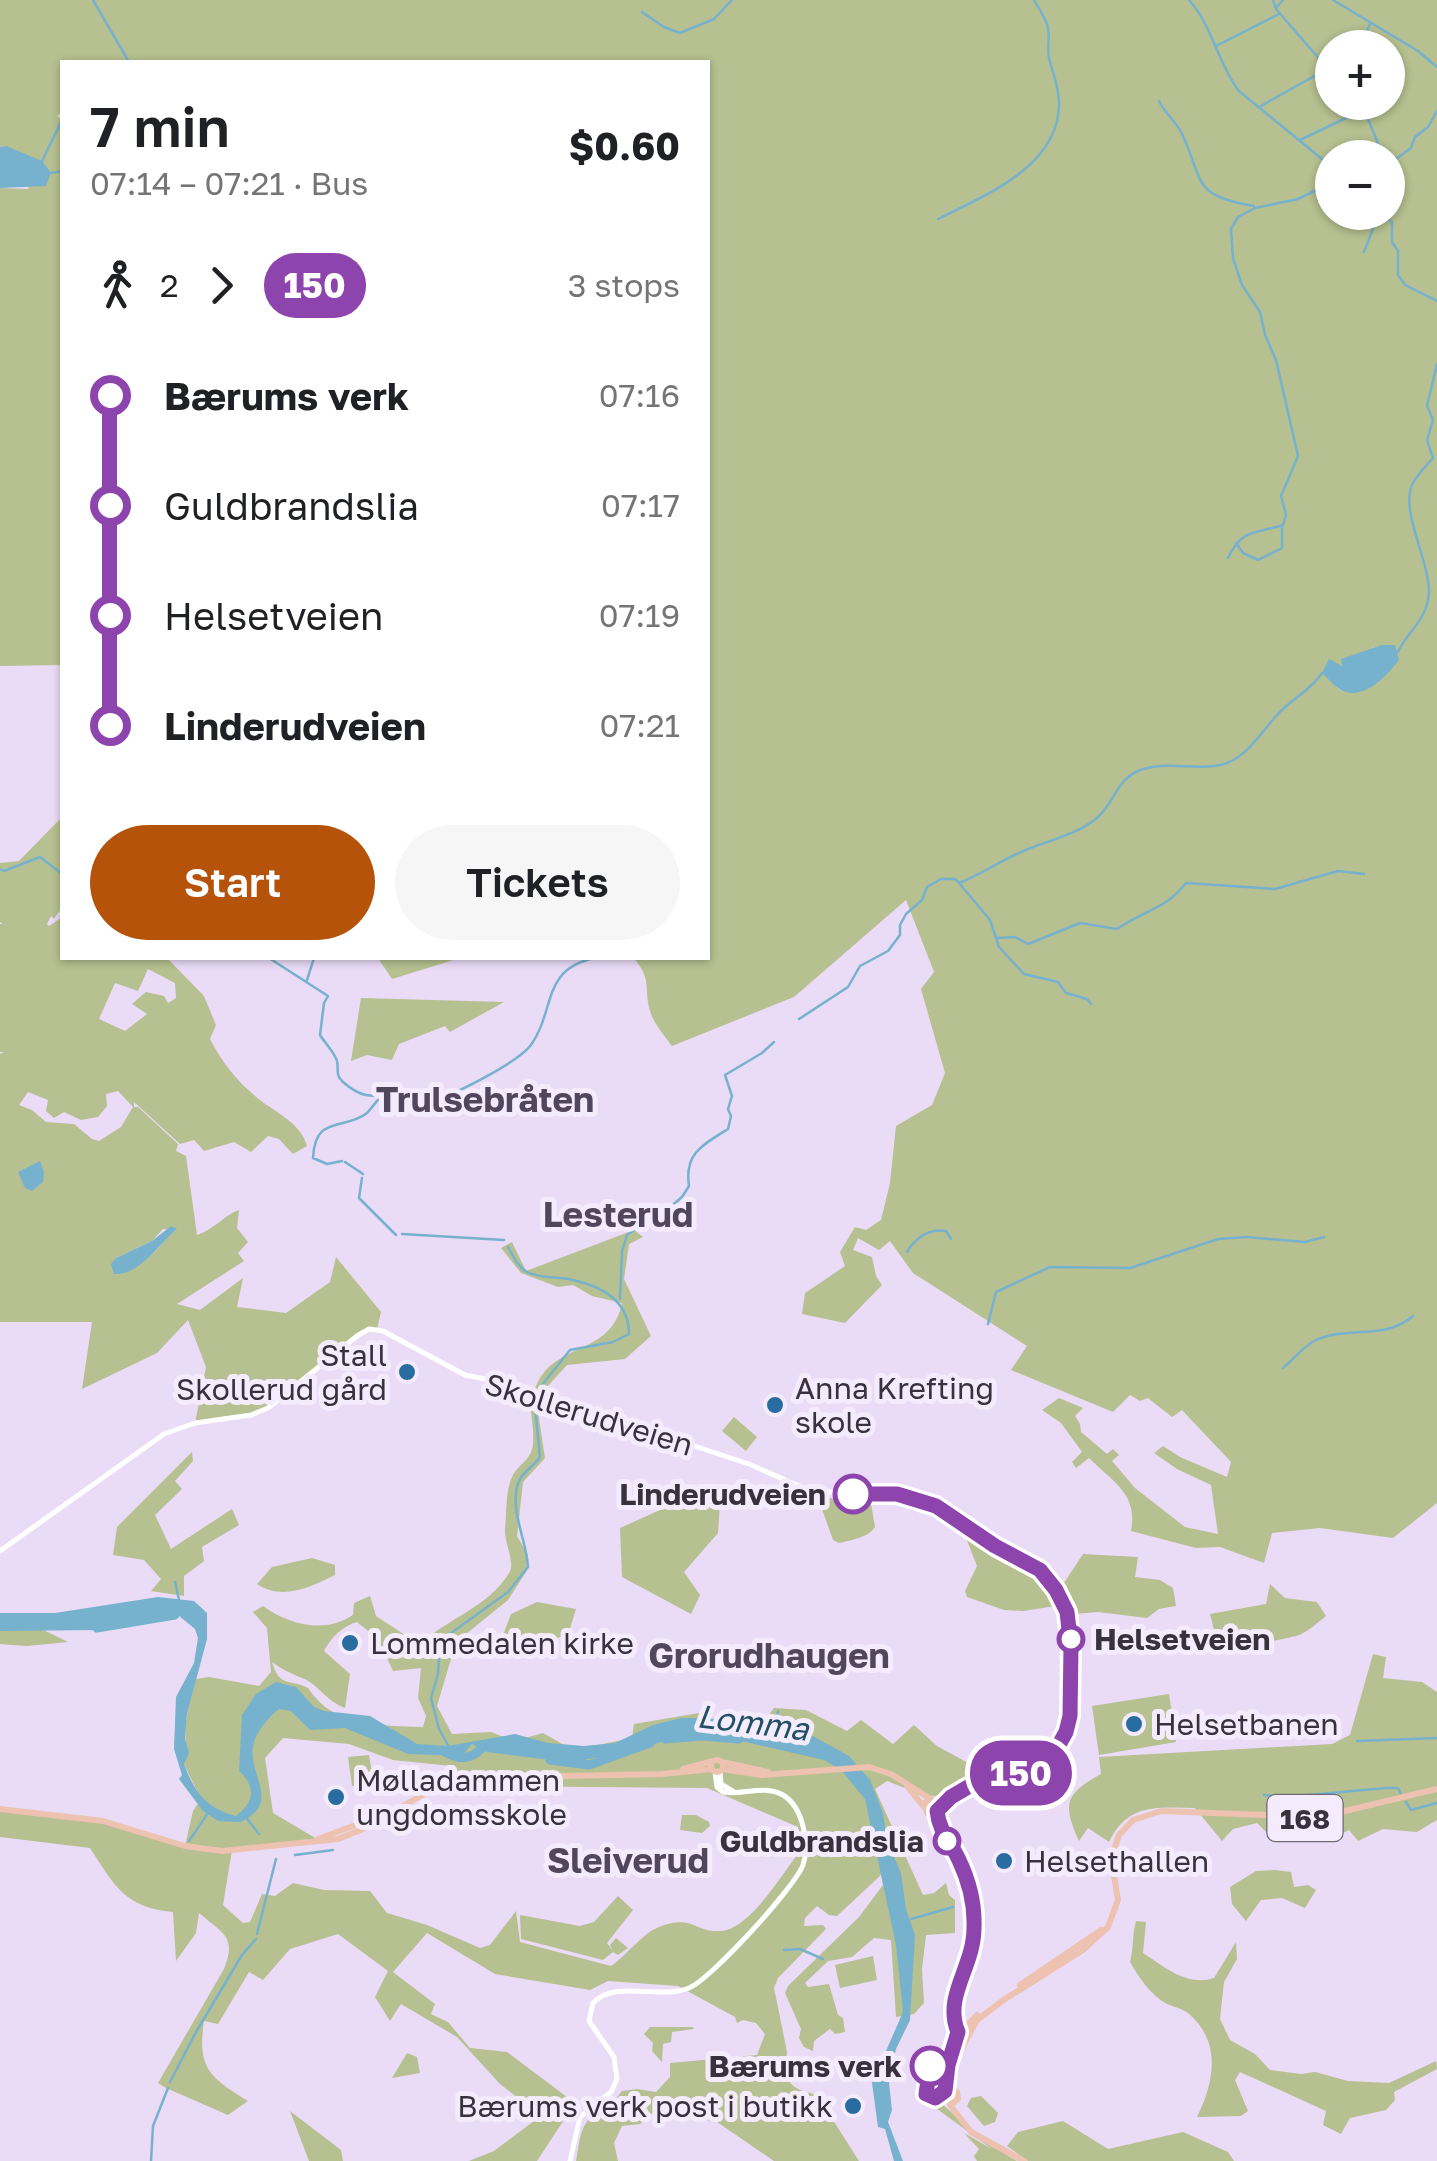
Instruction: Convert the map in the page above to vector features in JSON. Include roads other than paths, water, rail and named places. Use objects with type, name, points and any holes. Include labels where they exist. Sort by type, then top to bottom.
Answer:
[{"type":"main road","points":[[0,1809],[103,1821],[207,1850],[303,1844],[337,1834],[466,1778],[678,1772],[717,1767],[774,1773],[869,1767],[903,1781],[935,1804],[942,1832],[964,1873],[973,1904],[974,1932],[967,1970],[947,2020],[959,2038],[947,2070],[948,2090],[943,2098],[960,2121],[1024,2161]]},
{"type":"main road","points":[[903,1781],[964,1873]]},
{"type":"main road","name":"168","points":[[959,2038],[992,2004],[1098,1933],[1111,1916],[1116,1898],[1112,1864],[1115,1845],[1128,1824],[1149,1813],[1320,1817],[1437,1789]]},
{"type":"main road","points":[[925,1810],[935,1804]]},
{"type":"main road","points":[[925,1810],[935,1804]]},
{"type":"main road","points":[[948,2090],[957,2092],[960,2114],[978,2135]]},
{"type":"main road","points":[[950,2105],[958,2099]]},
{"type":"street","name":"Skollerudveien","points":[[0,1551],[154,1440],[195,1422],[251,1415],[268,1408],[357,1336],[377,1330],[465,1375],[525,1387],[576,1414],[620,1418],[808,1490],[897,1494],[927,1502],[1040,1570],[1061,1597],[1068,1617],[1071,1706],[1066,1732],[1056,1750],[1040,1765],[974,1784],[935,1804]]},
{"type":"street","points":[[571,2158],[580,2117],[610,2092],[617,2079],[614,2057],[589,2022],[593,2002],[605,1993],[678,1992],[698,1984],[795,1880],[802,1866],[805,1847],[800,1820],[792,1804],[784,1796],[766,1790],[726,1794],[719,1790],[717,1767]]},
{"type":"water","points":[[0,147],[42,161],[51,173],[46,186],[0,188]]},
{"type":"water","points":[[1382,645],[1395,645],[1399,660],[1366,690],[1341,690],[1322,673],[1329,659],[1342,666],[1341,659]]},
{"type":"water","points":[[40,1161],[43,1182],[32,1191],[25,1188],[18,1172]]},
{"type":"water","points":[[171,1226],[177,1229],[140,1265],[114,1274],[111,1264],[116,1258],[152,1241]]},
{"type":"water","points":[[158,1597],[194,1601],[207,1613],[207,1639],[187,1714],[185,1738],[189,1753],[184,1764],[202,1798],[236,1816],[251,1795],[249,1783],[239,1771],[242,1715],[256,1694],[276,1682],[296,1687],[314,1707],[370,1716],[417,1744],[448,1746],[515,1734],[548,1743],[584,1746],[615,1743],[653,1725],[681,1718],[706,1718],[782,1726],[809,1734],[849,1756],[870,1780],[883,1813],[887,1841],[901,1873],[906,1909],[915,1935],[910,2020],[896,2049],[889,2083],[892,2110],[888,2122],[903,2161],[894,2161],[885,2129],[878,2127],[872,2083],[903,2012],[896,1945],[865,1799],[841,1770],[824,1760],[698,1731],[627,1752],[583,1760],[558,1761],[487,1752],[472,1744],[462,1756],[408,1754],[345,1728],[310,1730],[291,1711],[279,1709],[254,1742],[259,1806],[240,1822],[218,1821],[203,1811],[179,1779],[182,1775],[174,1749],[176,1697],[194,1663],[198,1638],[195,1629],[178,1615],[140,1617],[103,1630],[0,1631],[0,1613],[55,1613]]},
{"type":"waterway","points":[[93,0],[128,60]]},
{"type":"waterway","points":[[642,12],[680,33],[714,19],[732,0]]},
{"type":"waterway","points":[[938,219],[1016,176],[1047,144],[1056,125],[1059,97],[1049,58],[1048,28],[1034,0]]},
{"type":"waterway","points":[[1189,0],[1204,21],[1239,91],[1315,153]]},
{"type":"waterway","points":[[1273,0],[1276,9],[1315,54]]},
{"type":"waterway","points":[[1276,8],[1283,0]]},
{"type":"waterway","points":[[1333,0],[1418,51],[1437,67]]},
{"type":"waterway","points":[[1216,46],[1279,14]]},
{"type":"waterway","points":[[1367,30],[1370,24]]},
{"type":"waterway","points":[[1261,106],[1315,76]]},
{"type":"waterway","points":[[1159,101],[1182,134],[1203,184],[1219,197],[1254,206]]},
{"type":"waterway","points":[[1405,152],[1437,111]]},
{"type":"waterway","points":[[1300,140],[1342,120]]},
{"type":"waterway","points":[[1368,120],[1377,140]]},
{"type":"waterway","points":[[42,161],[60,124]]},
{"type":"waterway","points":[[51,173],[60,171]]},
{"type":"waterway","points":[[1228,558],[1244,537],[1283,525],[1286,515],[1281,496],[1298,456],[1276,360],[1260,312],[1242,285],[1233,258],[1231,229],[1238,217],[1255,208],[1298,199],[1315,191]]},
{"type":"waterway","points":[[1364,252],[1372,230]]},
{"type":"waterway","points":[[1392,230],[1392,242],[1398,251],[1398,275],[1405,285],[1437,301]]},
{"type":"waterway","points":[[1398,652],[1428,601],[1428,578],[1412,520],[1410,494],[1415,480],[1433,458],[1427,440],[1433,420],[1427,406],[1437,364]]},
{"type":"waterway","points":[[1236,543],[1243,553],[1258,560],[1282,548],[1282,527]]},
{"type":"waterway","points":[[799,1019],[848,987],[860,966],[888,951],[900,935],[906,914],[922,900],[927,887],[941,879],[955,879],[959,883],[1081,829],[1098,817],[1125,780],[1138,771],[1156,766],[1225,764],[1250,746],[1322,673]]},
{"type":"waterway","points":[[0,869],[4,871],[40,857],[60,872]]},
{"type":"waterway","points":[[997,938],[1015,937],[1028,944],[1080,923],[1117,929],[1162,904],[1186,883],[1275,889],[1338,871],[1364,874]]},
{"type":"waterway","points":[[960,884],[990,920],[999,947],[1024,974],[1058,982],[1066,993],[1091,1004]]},
{"type":"waterway","points":[[272,960],[328,996],[320,1035],[336,1058],[343,1082],[368,1095],[434,1098],[473,1083],[524,1052],[539,1031],[558,981],[566,971],[588,960]]},
{"type":"waterway","points":[[307,980],[313,960]]},
{"type":"waterway","points":[[668,1209],[689,1186],[689,1165],[697,1151],[728,1129],[732,1096],[725,1075],[774,1042]]},
{"type":"waterway","points":[[342,1161],[327,1164],[313,1158],[319,1135],[367,1113],[378,1100]]},
{"type":"waterway","points":[[345,1162],[363,1174]]},
{"type":"waterway","points":[[362,1178],[359,1198],[396,1235]]},
{"type":"waterway","points":[[620,1299],[622,1251],[627,1235],[661,1212]]},
{"type":"waterway","points":[[907,1252],[918,1238],[928,1233],[946,1231],[951,1239]]},
{"type":"waterway","points":[[402,1234],[504,1240]]},
{"type":"waterway","points":[[988,1324],[996,1292],[1050,1267],[1130,1268],[1218,1239],[1305,1242],[1324,1237]]},
{"type":"waterway","points":[[508,1247],[527,1272],[573,1280],[604,1292],[619,1305],[628,1323],[629,1334],[613,1342],[570,1350],[538,1390]]},
{"type":"waterway","points":[[1283,1368],[1314,1341],[1326,1336],[1378,1331],[1402,1324],[1413,1316]]},
{"type":"waterway","points":[[449,1747],[439,1729],[431,1698],[438,1674],[440,1641],[508,1592],[528,1567],[516,1491],[523,1475],[540,1457],[534,1397]]},
{"type":"waterway","points":[[175,1582],[179,1600]]},
{"type":"waterway","name":"Lomma","points":[[97,1628],[175,1615]]},
{"type":"waterway","points":[[774,1725],[778,1711]]},
{"type":"waterway","points":[[1357,1741],[1437,1738]]},
{"type":"waterway","name":"Lomma","points":[[665,1739],[739,1739]]},
{"type":"waterway","name":"Lomma","points":[[550,1760],[589,1765],[650,1743]]},
{"type":"waterway","name":"Lomma","points":[[445,1752],[464,1758],[482,1748]]},
{"type":"waterway","points":[[1264,1795],[1286,1797],[1386,1788],[1398,1788],[1401,1794]]},
{"type":"waterway","points":[[1406,1802],[1411,1810],[1437,1803]]},
{"type":"waterway","points":[[189,1841],[208,1813]]},
{"type":"waterway","points":[[245,1816],[259,1834]]},
{"type":"waterway","points":[[295,1855],[333,1850]]},
{"type":"waterway","points":[[257,1934],[276,1859]]},
{"type":"waterway","points":[[911,1919],[953,1907]]},
{"type":"waterway","points":[[170,2082],[242,1955],[256,1939]]},
{"type":"waterway","points":[[784,1950],[800,1949],[823,1959]]},
{"type":"waterway","points":[[151,2161],[153,2126],[168,2088]]},
{"type":"place","name":"Stall Skollerud gård","points":[[407,1372]]},
{"type":"place","name":"Anna Krefting skole","points":[[775,1405]]},
{"type":"place","name":"Linderudveien","points":[[853,1494]]},
{"type":"place","name":"Helsetveien","points":[[1071,1639]]},
{"type":"place","name":"Lommedalen kirke","points":[[350,1643]]},
{"type":"place","name":"Helsetbanen","points":[[1134,1724]]},
{"type":"place","name":"Mølladammen ungdomsskole","points":[[336,1797]]},
{"type":"place","name":"Guldbrandslia","points":[[947,1841]]},
{"type":"place","name":"Helsethallen","points":[[1004,1861]]},
{"type":"place","name":"Bærums verk","points":[[930,2066]]},
{"type":"place","name":"Bærums verk post i butikk","points":[[853,2106]]},
{"type":"district","name":"Trulsebråten","points":[[485,1099]]},
{"type":"district","name":"Lesterud","points":[[618,1214]]},
{"type":"district","name":"Grorudhaugen","points":[[769,1655]]},
{"type":"district","name":"Sleiverud","points":[[628,1860]]}]
